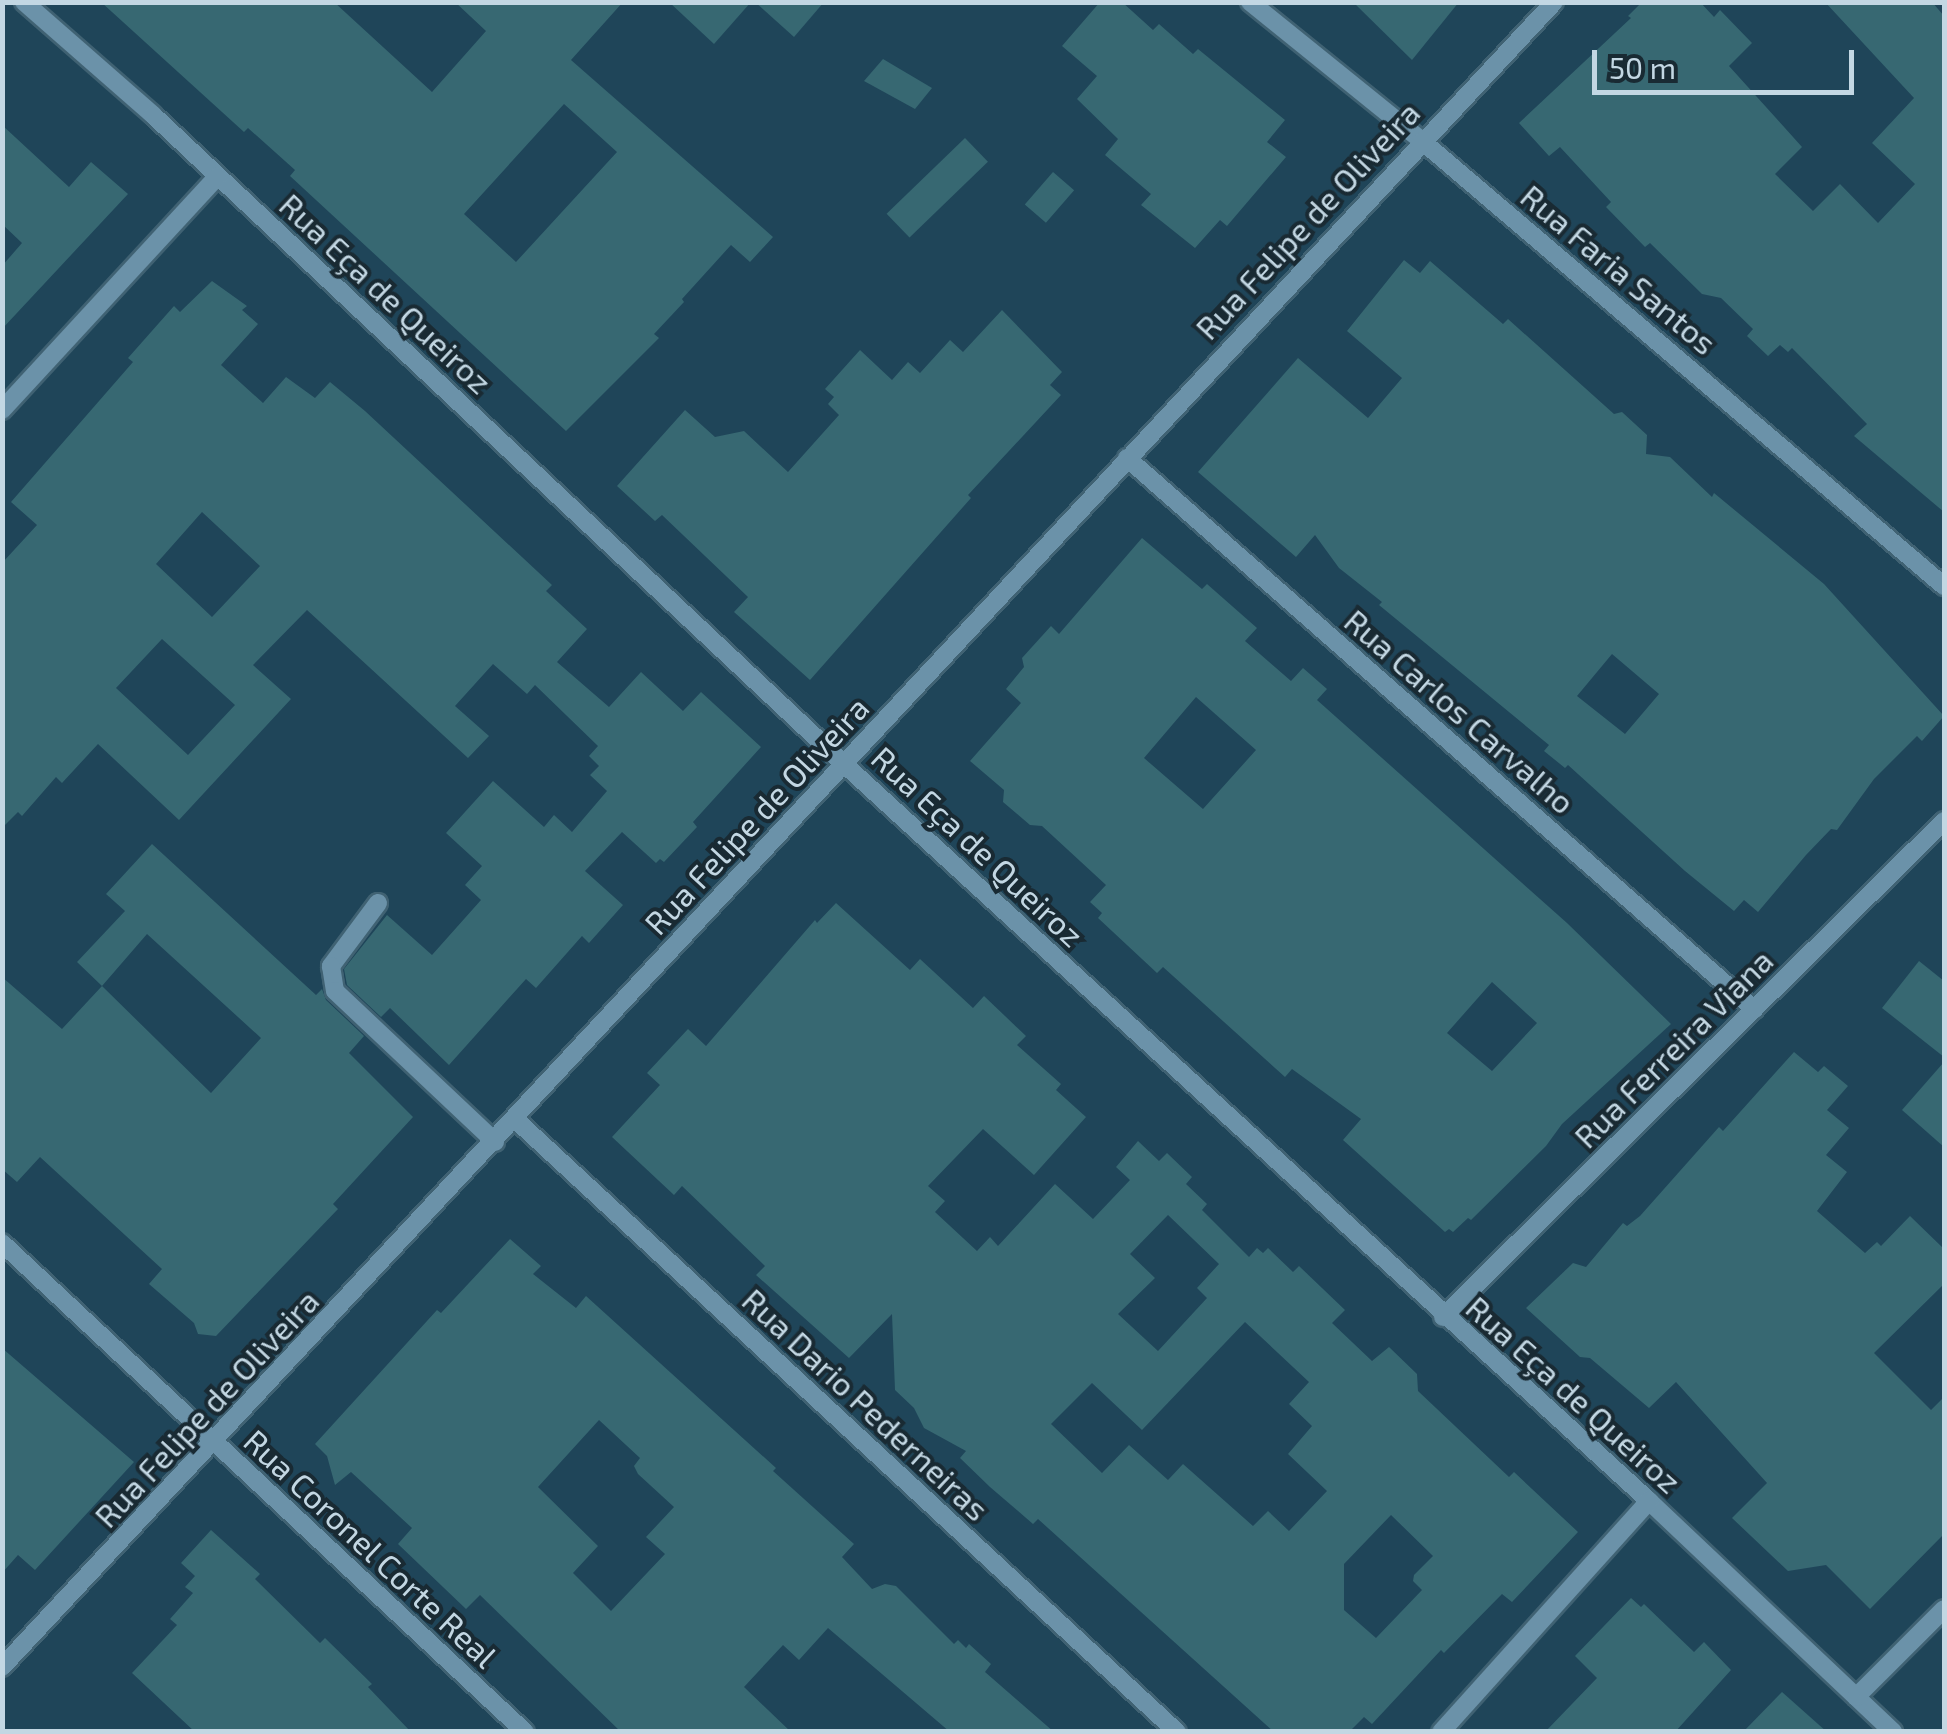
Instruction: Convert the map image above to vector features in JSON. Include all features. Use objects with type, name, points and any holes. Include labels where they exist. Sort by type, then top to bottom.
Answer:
[{"type":"street","name":"Rua Eça de Queiroz","points":[[24,2],[218,176],[844,764],[1442,1317],[1649,1502],[1893,1732]]},
{"type":"street","name":"Rua Faria Santos","points":[[1250,2],[1422,141],[1944,586]]},
{"type":"street","name":"Rua Felipe de Oliveira","points":[[2,1668],[215,1444],[1554,2]]},
{"type":"street","points":[[2,410],[218,176]]},
{"type":"street","name":"Rua Carlos Carvalho","points":[[1127,458],[1754,1010]]},
{"type":"street","name":"Rua Ferreira Viana","points":[[1442,1317],[1944,821]]},
{"type":"street","points":[[378,902],[331,966],[335,991],[495,1142]]},
{"type":"street","name":"Rua Dario Pederneiras","points":[[516,1120],[1177,1732]]},
{"type":"street","name":"Rua Coronel Corte Real","points":[[2,1243],[525,1732]]},
{"type":"street","points":[[1441,1732],[1649,1502]]},
{"type":"street","points":[[1856,1698],[1944,1609]]},
{"type":"building","points":[[101,2],[334,2],[432,92],[486,31],[455,2],[623,2],[571,60],[773,237],[750,262],[731,245],[654,334],[659,338],[566,431],[290,176],[295,170],[248,128],[244,132]],"holes":[[[564,104],[617,152],[516,262],[464,214]]]},
{"type":"building","points":[[669,2],[751,2],[714,44]]},
{"type":"building","points":[[755,2],[824,2],[794,37]]},
{"type":"building","points":[[1100,2],[1122,2],[1153,30],[1159,24],[1193,54],[1198,49],[1285,120],[1267,142],[1286,157],[1227,226],[1220,220],[1195,248],[1141,205],[1151,194],[1105,155],[1118,139],[1077,99],[1097,76],[1062,46]]},
{"type":"building","points":[[1353,2],[1459,2],[1412,60]]},
{"type":"building","points":[[1642,2],[1700,2],[1714,17],[1720,10],[1752,43],[1729,66],[1802,147],[1775,174],[1813,211],[1840,184],[1878,223],[1915,184],[1872,143],[1914,98],[1825,2],[1932,2],[1944,16],[1944,512],[1854,436],[1867,424],[1792,348],[1788,352],[1780,345],[1768,356],[1747,336],[1753,329],[1721,298],[1702,294],[1650,243],[1645,247],[1606,207],[1611,202],[1560,147],[1549,156],[1519,123],[1631,18],[1628,16]]},
{"type":"building","points":[[883,59],[932,88],[915,109],[864,81]]},
{"type":"building","points":[[2,125],[69,187],[91,162],[128,194],[2,329],[2,266],[22,243],[2,224]]},
{"type":"building","points":[[965,138],[988,162],[910,237],[887,214]]},
{"type":"building","points":[[1053,172],[1074,190],[1046,223],[1025,204]]},
{"type":"building","points":[[1404,260],[1420,273],[1430,261],[1503,324],[1508,319],[1614,414],[1622,412],[1647,435],[1646,454],[1670,457],[1712,497],[1714,493],[1824,584],[1944,716],[1922,741],[1917,736],[1874,779],[1837,830],[1831,829],[1758,912],[1744,900],[1734,911],[1685,871],[1568,765],[1565,768],[1544,751],[1549,745],[1379,605],[1382,602],[1339,568],[1315,535],[1296,557],[1198,472],[1298,358],[1368,418],[1402,378],[1347,331]],"holes":[[[1612,654],[1659,694],[1625,734],[1577,696]]]},
{"type":"building","points":[[212,281],[247,306],[242,310],[258,324],[221,365],[263,403],[286,377],[315,398],[330,382],[365,411],[552,585],[546,591],[587,629],[557,662],[609,707],[641,672],[683,711],[701,692],[761,747],[693,822],[697,827],[664,862],[660,859],[656,863],[622,832],[585,871],[623,905],[589,943],[582,936],[536,988],[526,979],[449,1065],[390,1008],[381,1017],[347,985],[344,969],[387,915],[432,955],[481,900],[465,885],[482,866],[446,833],[493,781],[544,827],[554,815],[572,832],[607,791],[590,775],[599,766],[589,756],[598,746],[535,685],[527,694],[493,664],[455,706],[489,736],[468,758],[307,610],[253,665],[291,699],[179,820],[98,744],[62,783],[56,777],[22,816],[18,812],[2,828],[3,562],[37,525],[11,502],[133,362],[128,358],[174,306],[180,312]],"holes":[[[202,512],[260,566],[212,617],[156,564]],[[162,639],[235,705],[188,755],[116,688]]]},
{"type":"building","points":[[1002,310],[1062,372],[1050,385],[1061,395],[968,495],[971,498],[810,680],[734,612],[748,597],[662,515],[655,521],[617,486],[685,410],[715,437],[744,431],[788,472],[839,415],[828,404],[834,397],[825,389],[860,350],[892,380],[908,362],[920,373],[950,340],[963,352]]},
{"type":"building","points":[[1142,538],[1202,589],[1207,584],[1257,628],[1245,641],[1291,681],[1303,668],[1327,689],[1317,700],[1567,923],[1671,1024],[1562,1124],[1546,1146],[1471,1220],[1468,1218],[1453,1232],[1445,1232],[1343,1140],[1361,1119],[1292,1069],[1285,1077],[1163,967],[1157,973],[1098,918],[1102,913],[1090,902],[1106,885],[1042,826],[1030,825],[1003,802],[1004,790],[970,761],[1021,703],[1006,689],[1024,667],[1022,658],[1051,626],[1059,634]],"holes":[[[1196,697],[1256,750],[1203,809],[1144,758]],[[1492,982],[1537,1023],[1492,1071],[1447,1033]]]},
{"type":"building","points":[[152,844],[316,995],[322,989],[326,1000],[364,1036],[349,1053],[413,1117],[333,1204],[338,1209],[216,1336],[198,1334],[194,1323],[149,1284],[162,1269],[40,1157],[17,1182],[2,1169],[2,977],[62,1029],[102,986],[77,962],[125,911],[106,894]],"holes":[[[147,934],[261,1038],[211,1093],[102,986]]]},
{"type":"building","points":[[836,903],[910,970],[920,959],[973,1008],[984,996],[1026,1036],[1017,1045],[1061,1084],[1056,1090],[1086,1117],[1034,1175],[983,1129],[928,1186],[945,1201],[935,1212],[977,1251],[990,1237],[998,1246],[1055,1184],[1093,1219],[1130,1180],[1116,1167],[1138,1141],[1159,1161],[1167,1153],[1192,1177],[1186,1184],[1207,1204],[1202,1210],[1249,1257],[1257,1248],[1263,1253],[1268,1248],[1293,1272],[1299,1266],[1345,1310],[1332,1323],[1372,1361],[1389,1347],[1417,1374],[1418,1391],[1509,1477],[1514,1472],[1578,1532],[1512,1602],[1502,1594],[1444,1653],[1441,1650],[1372,1724],[1364,1717],[1349,1732],[1274,1732],[1038,1519],[1033,1524],[990,1487],[960,1458],[966,1451],[924,1428],[914,1408],[895,1390],[892,1314],[849,1358],[756,1275],[765,1266],[682,1186],[674,1195],[612,1137],[660,1085],[647,1073],[688,1029],[706,1046],[815,920],[817,923]],"holes":[[[1168,1215],[1219,1264],[1197,1288],[1207,1298],[1158,1351],[1118,1314],[1155,1278],[1130,1254]],[[1245,1322],[1309,1382],[1289,1404],[1312,1426],[1288,1454],[1327,1491],[1289,1531],[1268,1511],[1253,1526],[1183,1464],[1168,1480],[1129,1445],[1102,1473],[1051,1424],[1092,1383],[1142,1430]],[[1391,1515],[1433,1556],[1414,1575],[1413,1581],[1422,1590],[1376,1638],[1344,1610],[1344,1564]]]},
{"type":"building","points":[[1919,961],[1944,981],[1944,1057],[1882,1008]]},
{"type":"building","points":[[1794,1052],[1818,1072],[1824,1066],[1848,1086],[1827,1110],[1849,1128],[1826,1155],[1847,1172],[1817,1211],[1865,1253],[1877,1242],[1881,1246],[1910,1216],[1944,1249],[1944,1284],[1874,1353],[1931,1410],[1944,1397],[1944,1534],[1870,1609],[1826,1565],[1788,1571],[1732,1518],[1767,1483],[1676,1382],[1649,1408],[1590,1358],[1580,1357],[1526,1308],[1573,1263],[1586,1267],[1623,1223],[1627,1226],[1640,1216],[1719,1127],[1723,1131]]},
{"type":"building","points":[[1944,1062],[1944,1147],[1902,1110]]},
{"type":"building","points":[[510,1239],[541,1266],[533,1274],[576,1308],[586,1296],[776,1468],[773,1471],[854,1544],[842,1557],[872,1589],[885,1584],[896,1586],[954,1644],[958,1640],[966,1648],[969,1644],[991,1664],[985,1672],[1054,1732],[950,1732],[828,1628],[799,1660],[783,1645],[744,1687],[791,1732],[621,1732],[480,1595],[466,1609],[398,1544],[412,1528],[351,1472],[335,1485],[327,1456],[315,1444],[437,1310],[441,1313]],"holes":[[[599,1420],[640,1458],[634,1466],[638,1474],[674,1507],[646,1537],[665,1554],[611,1611],[573,1573],[598,1546],[538,1487]]]},
{"type":"building","points":[[2,1348],[134,1462],[35,1570],[18,1555],[2,1573]]},
{"type":"building","points":[[211,1530],[260,1574],[255,1579],[320,1643],[325,1638],[372,1684],[368,1687],[411,1732],[195,1732],[132,1673],[177,1625],[170,1619],[193,1593],[185,1587],[195,1576],[181,1563]]},
{"type":"building","points":[[1631,1598],[1641,1607],[1644,1604],[1694,1652],[1704,1642],[1731,1670],[1675,1732],[1545,1732],[1597,1678],[1575,1656]]},
{"type":"building","points":[[1782,1692],[1827,1732],[1743,1732]]}]
